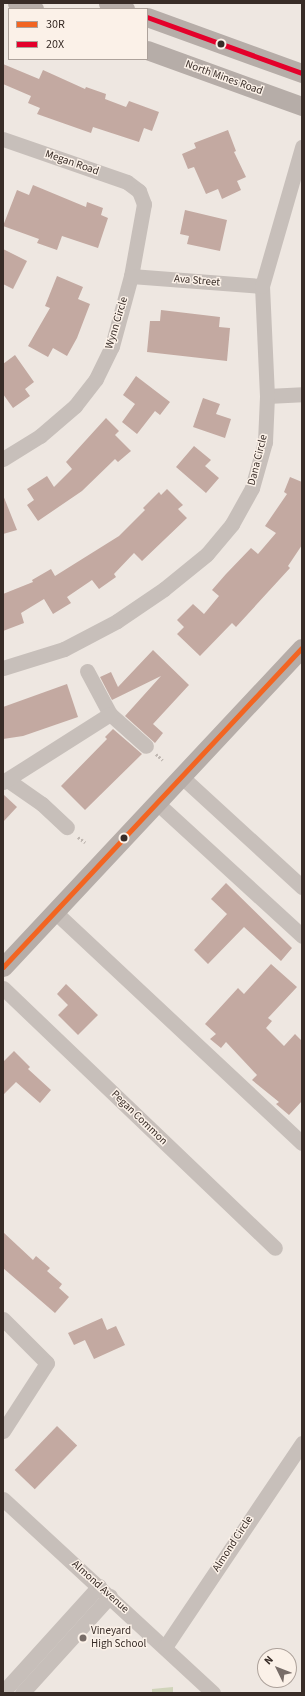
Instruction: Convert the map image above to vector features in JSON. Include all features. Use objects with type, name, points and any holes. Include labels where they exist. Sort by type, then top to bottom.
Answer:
[{"type":"main road","points":[[17,3],[31,8]]},
{"type":"main road","points":[[108,3],[122,8]]},
{"type":"main road","points":[[148,17],[302,73]]},
{"type":"main road","name":"North Mines Road","points":[[148,50],[302,106]]},
{"type":"main road","points":[[3,968],[302,648]]},
{"type":"street","name":"Megan Road","points":[[3,139],[127,182],[139,191]]},
{"type":"street","name":"Dana Circle","points":[[3,668],[64,649],[117,621],[164,589],[207,554],[232,524],[252,488],[265,442],[267,396],[262,286],[302,147]]},
{"type":"street","name":"Wynn Circle","points":[[3,459],[40,436],[75,406],[96,379],[112,346],[131,276],[144,204],[139,191]]},
{"type":"street","name":"Ava Street","points":[[131,276],[262,286]]},
{"type":"street","points":[[267,396],[302,394]]},
{"type":"street","points":[[87,671],[110,714],[146,746]]},
{"type":"street","points":[[67,827],[42,804],[6,781],[110,714]]},
{"type":"street","points":[[182,777],[302,887]]},
{"type":"street","points":[[157,803],[302,936]]},
{"type":"street","points":[[55,912],[302,1143]]},
{"type":"street","name":"Pegan Common","points":[[3,988],[275,1248]]},
{"type":"street","points":[[3,1319],[46,1363],[3,1431]]},
{"type":"street","name":"Almond Circle","points":[[165,1647],[302,1442]]},
{"type":"street","name":"Almond Avenue","points":[[3,1499],[110,1596],[213,1693]]},
{"type":"street","points":[[3,1692],[99,1586]]},
{"type":"street","points":[[22,1693],[110,1596]]},
{"type":"green space","points":[[173,1687],[173,1693],[152,1693],[152,1689]]},
{"type":"building","points":[[3,64],[39,79],[43,70],[85,89],[86,87],[106,94],[105,99],[126,107],[129,101],[159,112],[152,131],[144,128],[139,142],[93,127],[91,133],[37,114],[40,108],[28,103],[31,96],[3,84]]},
{"type":"building","points":[[228,130],[236,151],[234,152],[246,177],[237,181],[241,190],[222,199],[218,189],[206,194],[194,167],[188,169],[182,154],[196,148],[194,143]]},
{"type":"building","points":[[33,185],[86,207],[87,202],[103,208],[101,215],[108,218],[98,248],[62,236],[57,250],[37,243],[39,239],[3,226],[17,190],[29,195]]},
{"type":"building","points":[[185,210],[227,220],[220,251],[187,244],[189,236],[180,234]]},
{"type":"building","points":[[3,249],[27,261],[13,289],[3,284]]},
{"type":"building","points":[[57,276],[83,287],[78,299],[90,304],[77,338],[67,356],[53,348],[48,357],[28,346],[50,308],[45,306]]},
{"type":"building","points":[[161,310],[220,317],[219,327],[230,328],[227,361],[147,352],[150,321],[160,321]]},
{"type":"building","points":[[15,355],[34,382],[25,389],[30,396],[13,408],[3,394],[3,364]]},
{"type":"building","points":[[136,376],[170,402],[160,415],[155,411],[137,434],[122,422],[135,404],[123,395]]},
{"type":"building","points":[[203,398],[220,404],[216,414],[231,419],[225,438],[193,427]]},
{"type":"building","points":[[106,418],[119,431],[115,435],[131,451],[118,462],[115,459],[82,491],[38,521],[27,505],[34,500],[27,489],[47,476],[54,487],[72,469],[66,462]]},
{"type":"building","points":[[194,446],[211,460],[205,466],[219,478],[206,493],[176,467]]},
{"type":"building","points":[[290,477],[302,482],[302,545],[288,566],[290,568],[236,627],[232,623],[200,656],[177,634],[184,627],[177,620],[193,604],[204,614],[219,596],[212,590],[226,574],[251,548],[258,554],[276,533],[265,526],[287,494],[284,492]]},
{"type":"building","points":[[167,489],[183,505],[178,509],[187,518],[142,561],[134,553],[114,574],[116,577],[99,589],[92,580],[67,597],[71,603],[53,614],[44,599],[21,613],[24,623],[3,631],[3,594],[33,582],[32,580],[51,569],[55,576],[119,536],[145,510],[143,508],[159,492],[161,495]]},
{"type":"building","points":[[3,495],[17,530],[3,534]]},
{"type":"building","points":[[153,650],[189,685],[153,724],[163,733],[155,743],[125,716],[161,676],[112,700],[100,677],[111,672],[118,687]]},
{"type":"building","points":[[67,684],[78,717],[23,736],[3,739],[3,707]]},
{"type":"building","points":[[113,729],[142,754],[85,810],[61,786],[107,739],[105,737]]},
{"type":"building","points":[[3,794],[17,807],[3,822]]},
{"type":"building","points":[[226,883],[292,948],[281,961],[244,927],[208,964],[194,950],[227,914],[211,899]]},
{"type":"building","points":[[271,964],[297,987],[268,1018],[272,1021],[266,1028],[284,1046],[295,1034],[302,1041],[302,1101],[289,1115],[276,1104],[279,1102],[252,1080],[257,1075],[226,1042],[221,1048],[210,1039],[216,1034],[205,1024],[238,988],[244,994]]},
{"type":"building","points":[[66,984],[98,1015],[78,1035],[58,1015],[68,1005],[57,994]]},
{"type":"building","points":[[14,1051],[30,1067],[28,1069],[51,1090],[40,1103],[16,1082],[3,1095],[3,1062]]},
{"type":"building","points":[[3,1232],[33,1260],[36,1256],[50,1268],[47,1271],[62,1284],[59,1288],[69,1297],[55,1313],[3,1268]]},
{"type":"building","points":[[102,1318],[107,1330],[116,1326],[125,1345],[94,1359],[85,1340],[74,1345],[68,1333]]},
{"type":"building","points":[[57,1426],[77,1445],[35,1489],[15,1470]]},
{"type":"transit line","name":"20X","points":[[148,17],[302,73]]},
{"type":"transit line","name":"30R","points":[[3,967],[302,648]]},
{"type":"place","name":"Vineyard High School","points":[[83,1638]]}]
